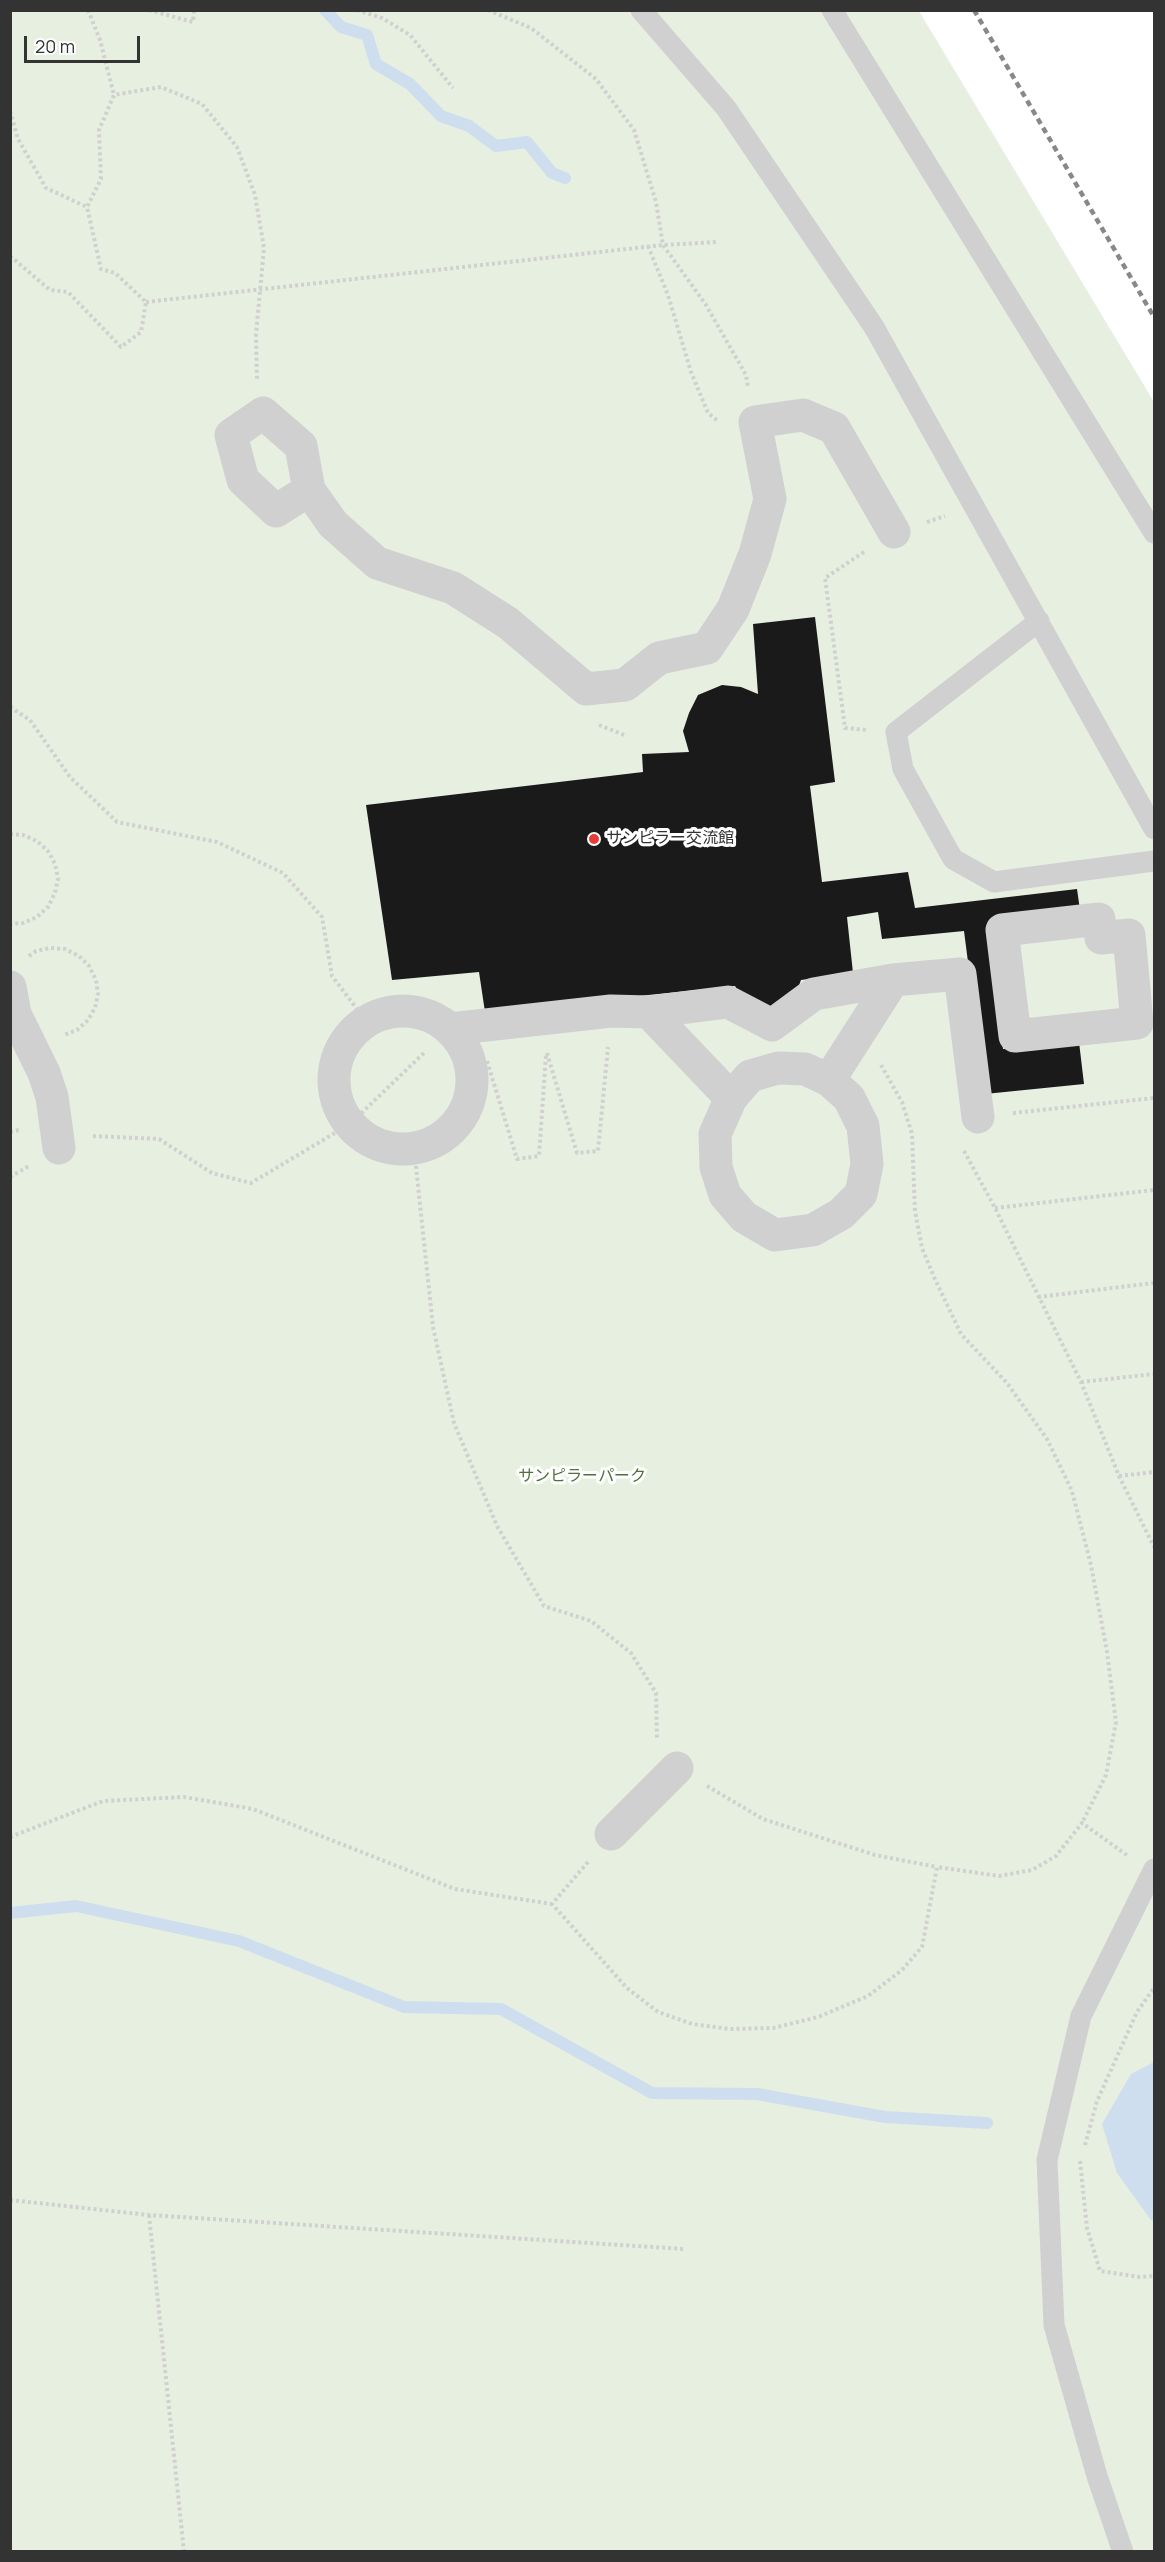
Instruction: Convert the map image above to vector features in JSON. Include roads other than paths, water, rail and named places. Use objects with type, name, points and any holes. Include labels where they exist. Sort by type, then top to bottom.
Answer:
[{"type":"street","points":[[309,490],[276,512],[243,480],[231,435],[263,413],[301,446],[309,490],[333,524],[376,563],[453,588],[508,623],[586,689],[625,685],[659,658],[707,648],[733,609],[755,554],[770,499],[755,422],[803,415],[834,428],[894,532]]},
{"type":"street","points":[[1099,918],[1101,938],[1129,935],[1137,1023],[1015,1036],[1002,930],[1099,918]]},
{"type":"street","points":[[463,1027],[464,1046],[471,1067],[472,1089],[465,1110],[452,1128],[435,1141],[414,1148],[390,1148],[368,1139],[350,1124],[338,1104],[333,1080],[337,1058],[348,1036],[366,1021],[388,1012],[410,1011],[463,1027],[611,1011],[649,1012],[728,1002],[772,1025],[813,994],[894,980],[960,974],[978,1117]]},
{"type":"street","points":[[829,1080],[894,980]]},
{"type":"street","points":[[16,987],[52,1097],[59,1148]]},
{"type":"street","points":[[649,1012],[731,1098]]},
{"type":"street","points":[[778,1068],[805,1069],[829,1080],[849,1098],[863,1126],[867,1164],[861,1194],[841,1214],[813,1230],[775,1235],[744,1217],[726,1195],[716,1167],[716,1134],[731,1098],[750,1076],[778,1068]]},
{"type":"street","points":[[611,1834],[677,1768]]},
{"type":"lane","points":[[641,10],[726,108],[874,327],[1155,829]]},
{"type":"lane","points":[[832,10],[1155,533]]},
{"type":"lane","points":[[1039,621],[897,732],[903,769],[954,859],[994,882],[1155,861]]},
{"type":"lane","points":[[1123,2552],[1097,2476],[1054,2325],[1047,2160],[1081,2016],[1153,1871]]},
{"type":"water","points":[[1154,2062],[1154,2221],[1117,2173],[1102,2124],[1131,2074]]},
{"type":"waterway","points":[[325,10],[341,27],[367,35],[376,64],[410,84],[441,116],[469,126],[496,146],[527,142],[552,173],[565,178]]},
{"type":"waterway","points":[[10,1913],[76,1906],[239,1941],[404,2007],[501,2009],[652,2093],[757,2094],[885,2117],[987,2123]]},
{"type":"railway","points":[[974,10],[1154,317]]},
{"type":"place","name":"サンピラー交流館","points":[[594,839]]},
{"type":"park label","name":"サンピラーパーク","points":[[582,1477]]}]
